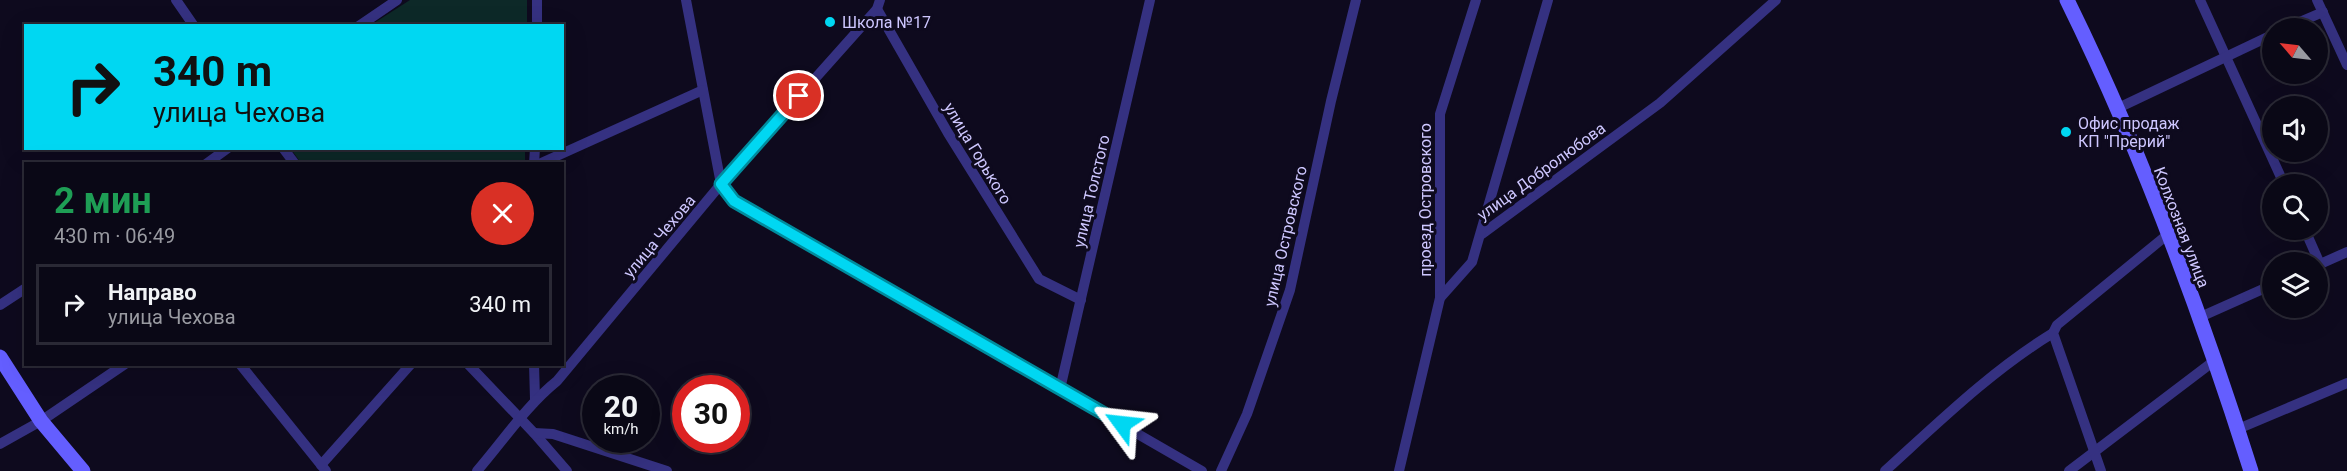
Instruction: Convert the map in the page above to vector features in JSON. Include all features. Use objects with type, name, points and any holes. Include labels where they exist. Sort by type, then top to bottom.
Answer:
[{"type":"main road","name":"Колхозная улица","points":[[2067,0],[2116,109],[2167,235],[2252,471]]},
{"type":"main road","points":[[0,357],[41,421],[83,471]]},
{"type":"street","points":[[176,0],[193,24]]},
{"type":"street","points":[[362,24],[397,0]]},
{"type":"street","points":[[537,0],[537,24]]},
{"type":"street","points":[[686,0],[721,184],[734,201],[1202,471]]},
{"type":"street","name":"улица Толстого","points":[[1060,388],[1150,0]]},
{"type":"street","name":"улица Островского","points":[[1221,471],[1247,414],[1290,290],[1330,101],[1356,0]]},
{"type":"street","name":"проезд Островского","points":[[1399,471],[1440,298],[1440,114],[1476,0]]},
{"type":"street","name":"улица Добролюбова","points":[[1482,234],[1488,201],[1518,109],[1548,0]]},
{"type":"street","name":"улица Добролюбова","points":[[1482,234],[1660,103],[1776,0]]},
{"type":"street","points":[[2200,0],[2279,174]]},
{"type":"street","points":[[2317,0],[2347,65]]},
{"type":"street","name":"улица Горького","points":[[878,4],[948,134],[1039,279],[1081,300]]},
{"type":"street","name":"улица Чехова","points":[[534,399],[557,381],[721,184],[878,4]]},
{"type":"street","points":[[2309,18],[2323,12]]},
{"type":"street","points":[[2116,109],[2262,39]]},
{"type":"street","points":[[543,162],[703,90]]},
{"type":"street","points":[[209,162],[225,150]]},
{"type":"street","points":[[1440,298],[1473,262],[1482,234]]},
{"type":"street","points":[[1885,471],[1965,397],[2020,352],[2053,333],[2056,325],[2167,235]]},
{"type":"street","points":[[2328,260],[2347,252]]},
{"type":"street","points":[[0,305],[24,289]]},
{"type":"street","points":[[2198,318],[2262,289]]},
{"type":"street","points":[[2053,333],[2101,471]]},
{"type":"street","points":[[2068,471],[2214,361]]},
{"type":"street","points":[[0,444],[41,421],[122,366]]},
{"type":"street","points":[[242,366],[324,468],[409,366]]},
{"type":"street","points":[[470,366],[522,419],[567,471]]},
{"type":"street","points":[[477,471],[522,419],[534,399],[534,366]]},
{"type":"street","points":[[2238,429],[2347,383]]},
{"type":"street","points":[[534,433],[553,434],[667,471]]},
{"type":"green space","points":[[410,0],[527,0],[527,24],[373,24]]},
{"type":"green space","points":[[292,150],[525,150],[525,162],[300,162]]},
{"type":"place","name":"Школа №17","points":[[830,22]]},
{"type":"place","name":"Офис продаж КП \"Прерий\"","points":[[2066,132]]},
{"type":"route","points":[[799,96],[721,184],[734,201],[1122,424]]}]
